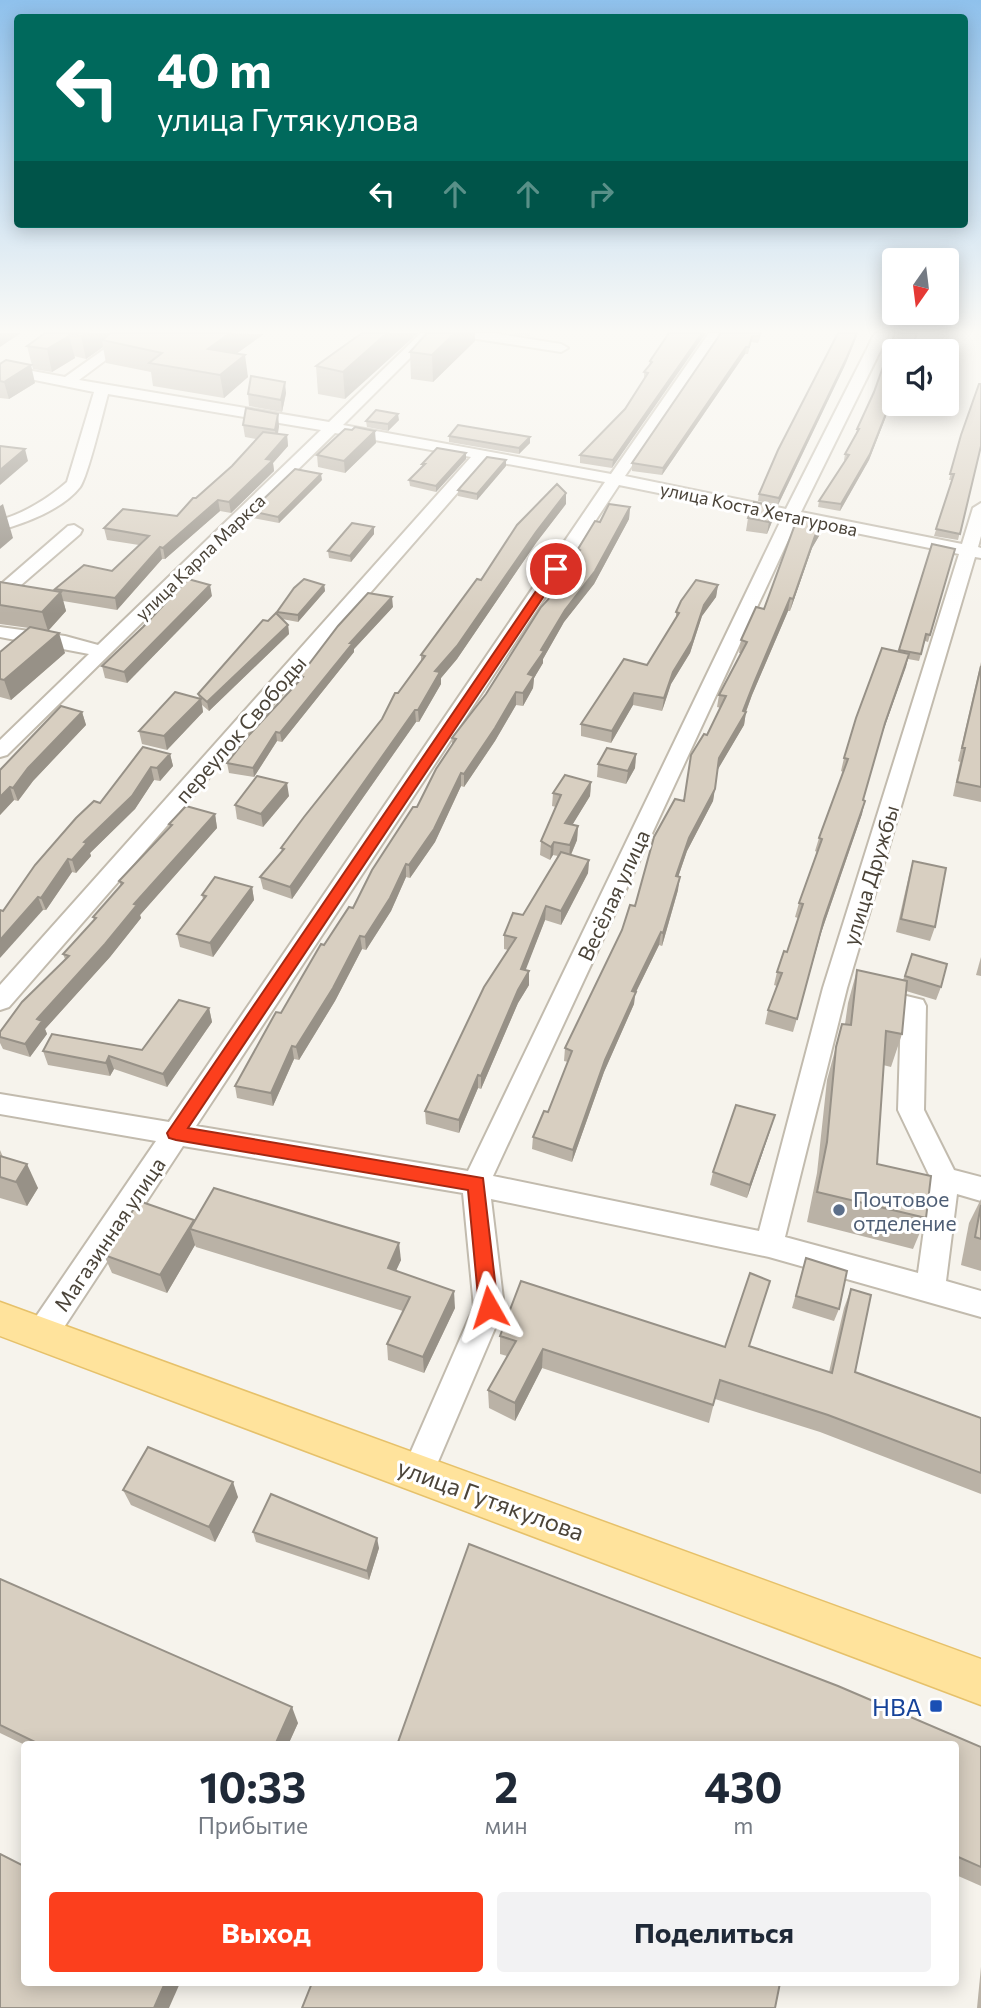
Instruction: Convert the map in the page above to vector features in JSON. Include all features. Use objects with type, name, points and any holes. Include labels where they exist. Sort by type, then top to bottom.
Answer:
[{"type":"main road","name":"улица Гутякулова","points":[[0,1319],[981,1682]]},
{"type":"street","points":[[0,525],[16,521],[61,496],[74,484],[91,427]]},
{"type":"street","name":"улица Коста Хетагурова","points":[[327,427],[615,480],[974,552]]},
{"type":"street","name":"Магазинная улица","points":[[42,1334],[652,427]]},
{"type":"street","name":"Весёлая улица","points":[[476,1184],[835,427]]},
{"type":"street","name":"улица Карла Маркса","points":[[0,751],[335,428]]},
{"type":"street","name":"переулок Свободы","points":[[0,1001],[481,456]]},
{"type":"street","name":"улица Дружбы","points":[[769,1245],[835,988],[974,552],[981,508]]},
{"type":"street","points":[[0,594],[74,530]]},
{"type":"street","points":[[0,632],[65,642],[102,652]]},
{"type":"street","points":[[835,988],[914,1006],[911,1110],[945,1179],[930,1289]]},
{"type":"street","points":[[0,1104],[476,1184],[769,1245],[981,1304]]},
{"type":"street","points":[[945,1179],[981,1189]]},
{"type":"street","points":[[418,1472],[489,1307],[476,1184]]},
{"type":"building","points":[[254,427],[276,427],[275,430]]},
{"type":"building","points":[[355,427],[375,431],[344,461],[317,455],[345,429],[352,430]]},
{"type":"building","points":[[457,427],[468,427],[530,437],[519,448],[449,436]]},
{"type":"building","points":[[608,427],[636,427],[613,460],[580,455]]},
{"type":"building","points":[[657,427],[691,427],[663,468],[632,463]]},
{"type":"building","points":[[790,427],[813,427],[779,498],[759,494]]},
{"type":"building","points":[[858,427],[881,427],[870,454],[841,504],[819,501],[849,455],[845,454]]},
{"type":"building","points":[[964,427],[981,427],[981,446],[960,534],[936,529],[954,474],[950,474]]},
{"type":"building","points":[[263,432],[287,435],[266,459],[273,460],[229,502],[218,500],[163,548],[160,547],[115,598],[55,589],[84,565],[112,571],[149,536],[104,528],[123,509],[177,516],[193,498],[232,466]]},
{"type":"building","points":[[0,446],[25,449],[0,470]]},
{"type":"building","points":[[437,448],[466,453],[436,486],[409,480],[425,464],[422,464]]},
{"type":"building","points":[[487,457],[506,460],[477,494],[458,490]]},
{"type":"building","points":[[295,469],[321,474],[278,517],[251,511]]},
{"type":"building","points":[[557,484],[566,493],[457,646],[435,671],[440,672],[418,710],[415,710],[290,887],[260,877],[382,719],[395,693],[398,693],[425,656],[421,655],[477,579],[481,580],[517,525]]},
{"type":"building","points":[[754,502],[775,506],[769,522],[748,518]]},
{"type":"building","points":[[609,504],[630,507],[595,571],[565,610],[541,650],[544,651],[528,674],[534,676],[523,693],[516,692],[464,774],[461,773],[434,829],[409,865],[406,864],[390,898],[365,937],[360,936],[333,988],[296,1047],[292,1046],[271,1093],[235,1086],[276,1012],[281,1013],[321,944],[324,945],[349,907],[353,908],[372,870],[413,807],[417,807],[436,769],[456,739],[452,738],[486,694],[541,607],[555,592],[548,590],[580,550],[578,549],[595,521],[600,522]]},
{"type":"building","points":[[797,519],[822,524],[815,536],[793,599],[790,598],[754,683],[743,711],[746,712],[719,758],[715,789],[689,838],[676,876],[680,877],[663,933],[661,932],[632,991],[636,992],[605,1060],[573,1150],[533,1137],[544,1111],[548,1112],[572,1051],[565,1048],[622,930],[630,905],[635,906],[654,837],[675,799],[684,801],[691,755],[704,734],[707,735],[726,696],[719,695],[747,642],[741,640],[756,607],[764,609]]},
{"type":"building","points":[[352,523],[374,527],[350,556],[328,551]]},
{"type":"building","points":[[932,544],[955,549],[930,635],[926,634],[921,654],[899,650]]},
{"type":"building","points":[[188,579],[210,585],[124,672],[102,666],[143,627]]},
{"type":"building","points":[[304,579],[324,585],[298,615],[277,612],[294,588]]},
{"type":"building","points":[[696,580],[718,585],[704,605],[692,641],[673,672],[664,698],[634,693],[612,731],[581,724],[624,659],[647,665],[679,613],[676,612],[681,601]]},
{"type":"building","points":[[0,582],[61,592],[42,612],[0,605]]},
{"type":"building","points":[[368,593],[392,597],[350,643],[353,643],[280,733],[276,732],[253,768],[227,763],[303,677],[300,676],[338,626]]},
{"type":"building","points":[[276,613],[288,625],[207,702],[198,694],[263,620],[268,621]]},
{"type":"building","points":[[30,627],[59,633],[4,680],[0,679],[0,652]]},
{"type":"building","points":[[882,648],[909,654],[885,723],[863,800],[865,801],[824,919],[797,1019],[768,1010],[782,973],[777,972],[784,951],[787,952],[803,904],[799,903],[822,839],[819,838],[848,759],[844,758],[856,718]]},
{"type":"building","points":[[981,666],[981,787],[957,782]]},
{"type":"building","points":[[175,692],[201,699],[164,736],[139,731]]},
{"type":"building","points":[[61,706],[82,712],[28,768],[13,788],[10,787],[0,797],[0,770]]},
{"type":"building","points":[[143,747],[170,754],[157,768],[151,767],[132,796],[84,842],[87,843],[72,860],[68,859],[41,898],[38,897],[0,940],[0,910],[3,911],[35,865],[76,818],[94,801],[100,803]]},
{"type":"building","points":[[607,748],[636,754],[628,771],[598,764]]},
{"type":"building","points":[[565,775],[591,782],[565,823],[578,826],[570,845],[554,842],[551,847],[541,841],[561,795],[553,793]]},
{"type":"building","points":[[257,776],[287,783],[261,814],[235,805]]},
{"type":"building","points":[[186,806],[215,814],[134,904],[137,905],[105,944],[37,1019],[42,1021],[25,1044],[0,1037],[0,1032],[22,1002],[69,956],[63,954],[123,883],[119,881],[172,825],[169,824]]},
{"type":"building","points":[[561,852],[589,860],[561,911],[546,906],[521,969],[529,971],[459,1120],[425,1111],[484,987],[516,938],[504,935],[513,913],[523,915]]},
{"type":"building","points":[[913,861],[946,868],[935,927],[901,919]]},
{"type":"building","points":[[215,877],[252,887],[210,943],[177,934],[206,896],[202,895]]},
{"type":"building","points":[[912,954],[947,964],[941,987],[905,976]]},
{"type":"building","points":[[857,970],[907,981],[902,1034],[886,1031],[877,1164],[931,1176],[926,1218],[817,1192],[827,1142],[836,1047],[842,1024],[851,1025]]},
{"type":"building","points":[[179,1000],[209,1008],[163,1074],[109,1056],[106,1063],[43,1051],[52,1034],[142,1050]]},
{"type":"building","points":[[736,1105],[775,1115],[750,1185],[713,1172]]},
{"type":"building","points":[[0,1156],[27,1164],[16,1182],[0,1177]]},
{"type":"building","points":[[214,1188],[399,1243],[388,1268],[454,1291],[423,1357],[387,1344],[410,1297],[190,1229]]},
{"type":"building","points":[[139,1201],[194,1220],[160,1275],[104,1255]]},
{"type":"building","points":[[981,1205],[981,1239],[975,1237]]},
{"type":"building","points":[[806,1258],[847,1271],[839,1309],[796,1296]]},
{"type":"building","points":[[750,1273],[770,1281],[749,1346],[832,1373],[851,1289],[871,1295],[855,1372],[981,1418],[981,1473],[828,1415],[720,1380],[713,1405],[543,1349],[515,1403],[488,1390],[516,1341],[500,1336],[521,1281],[725,1347]]},
{"type":"building","points":[[148,1447],[233,1482],[209,1527],[123,1490]]},
{"type":"building","points":[[271,1494],[377,1538],[367,1571],[253,1532]]},
{"type":"building","points":[[469,1544],[838,1686],[981,1747],[981,1867],[959,1857],[959,1741],[398,1741]]},
{"type":"building","points":[[0,1579],[292,1707],[277,1741],[33,1741],[0,1725]]},
{"type":"building","points":[[0,1854],[21,1864],[21,1986],[164,1986],[154,2008],[0,2008]]},
{"type":"building","points":[[311,1986],[779,1986],[775,2008],[302,2008]]},
{"type":"place","name":"Почтовое отделение","points":[[839,1210]]},
{"type":"place","name":"НВА","points":[[936,1706]]},
{"type":"route","points":[[489,1307],[476,1184],[176,1133],[556,569]]}]
